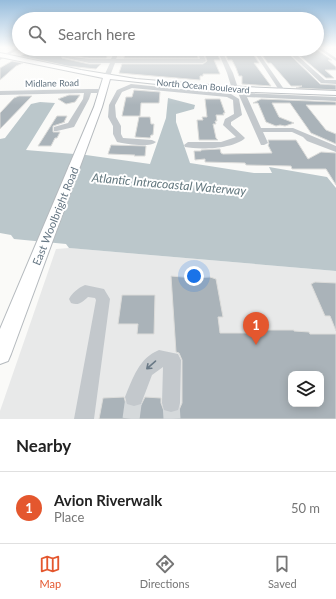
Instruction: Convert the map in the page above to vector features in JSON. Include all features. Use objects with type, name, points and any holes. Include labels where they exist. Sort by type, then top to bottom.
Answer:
[{"type":"main road","name":"North Ocean Boulevard","points":[[51,67],[107,76],[220,90],[235,89],[309,95],[336,93]]},
{"type":"main road","name":"East Woolbright Road","points":[[0,354],[104,91],[107,76]]},
{"type":"street","points":[[107,76],[111,67]]},
{"type":"street","points":[[227,67],[235,89],[243,95],[264,142]]},
{"type":"street","points":[[265,67],[283,92]]},
{"type":"street","points":[[306,67],[323,82],[336,82]]},
{"type":"street","points":[[152,142],[130,142],[120,140],[117,134],[117,126],[112,117],[112,105],[118,91],[124,88],[136,86],[220,90],[236,99],[238,115],[228,121],[227,125],[241,138],[229,144],[216,146],[188,145]]},
{"type":"street","points":[[57,129],[71,125],[86,99],[88,91]]},
{"type":"street","name":"Midlane Road","points":[[0,92],[104,91]]},
{"type":"street","points":[[0,102],[10,92]]},
{"type":"street","points":[[243,95],[309,95],[336,99]]},
{"type":"street","points":[[258,130],[293,130],[306,135],[310,139],[336,149]]},
{"type":"street","points":[[76,299],[85,291],[99,293],[103,299],[84,419]]},
{"type":"street","points":[[134,397],[146,368],[159,358],[172,360],[172,403]]},
{"type":"shaded area","points":[[69,248],[336,271],[336,419],[0,419],[0,411],[56,249]]},
{"type":"water","name":"Atlantic Intracoastal Waterway","points":[[168,98],[195,105],[194,109],[176,114],[176,122],[190,163],[254,173],[272,173],[269,167],[327,177],[336,188],[336,271],[69,248],[66,244],[14,239],[11,235],[0,233],[0,139],[5,138],[31,104],[40,102],[55,103],[26,150],[86,155],[150,164],[166,118]]},
{"type":"building","points":[[2,67],[15,67],[0,80],[0,68]]},
{"type":"building","points":[[72,67],[98,67],[96,69]]},
{"type":"building","points":[[121,67],[217,67],[220,74],[203,74],[203,76],[200,76],[200,80],[119,73]]},
{"type":"building","points":[[235,67],[257,67],[271,86],[242,84],[242,76],[239,76]]},
{"type":"building","points":[[274,67],[302,67],[320,84],[336,85],[336,90],[296,88],[302,86],[291,86]]},
{"type":"building","points":[[313,67],[335,67],[336,70],[325,70],[334,78],[326,78]]},
{"type":"building","points":[[134,90],[160,92],[159,103],[141,103],[140,116],[122,116],[126,97],[132,97]]},
{"type":"building","points":[[69,95],[80,95],[75,102],[66,104],[58,99]]},
{"type":"building","points":[[19,96],[32,96],[0,129],[0,113],[14,98]]},
{"type":"building","points":[[205,99],[220,99],[225,113],[223,113],[224,115],[216,115],[216,124],[213,124],[216,138],[218,140],[199,140],[197,120],[203,120],[202,117],[207,117]]},
{"type":"building","points":[[261,99],[336,102],[336,105],[306,105],[326,130],[336,134],[336,144],[311,133],[290,103],[272,103],[279,117],[294,123],[285,126],[276,126],[266,122],[258,103],[253,103]]},
{"type":"building","points":[[57,116],[67,116],[65,122],[53,126],[53,132],[60,132],[57,138],[55,138],[51,146],[38,146]]},
{"type":"building","points":[[139,117],[150,117],[151,124],[154,124],[153,135],[151,135],[150,138],[135,137]]},
{"type":"building","points":[[268,140],[296,140],[308,159],[321,152],[336,153],[336,185],[326,169],[292,169],[291,166],[246,165],[245,163],[205,162],[205,159],[195,160],[194,151],[201,150],[220,149],[221,153],[223,154],[272,153],[268,145]]},
{"type":"building","points":[[111,145],[146,146],[145,156],[108,154]]},
{"type":"building","points":[[171,276],[194,278],[210,277],[216,279],[223,317],[218,317],[220,333],[253,333],[260,330],[294,330],[309,332],[310,334],[336,334],[336,419],[99,419],[103,398],[124,397],[126,404],[134,407],[141,405],[145,397],[161,398],[164,411],[171,413],[179,410],[182,403],[182,360],[179,353],[176,352]]},
{"type":"building","points":[[315,282],[336,283],[336,331],[330,316],[325,316],[311,284]]},
{"type":"building","points":[[122,295],[155,295],[154,334],[137,334],[138,324],[118,324]]},
{"type":"tunnel","points":[[131,419],[134,397]]},
{"type":"tunnel","points":[[171,403],[172,419]]},
{"type":"place","name":"Avion Riverwalk","points":[[256,345]]}]
